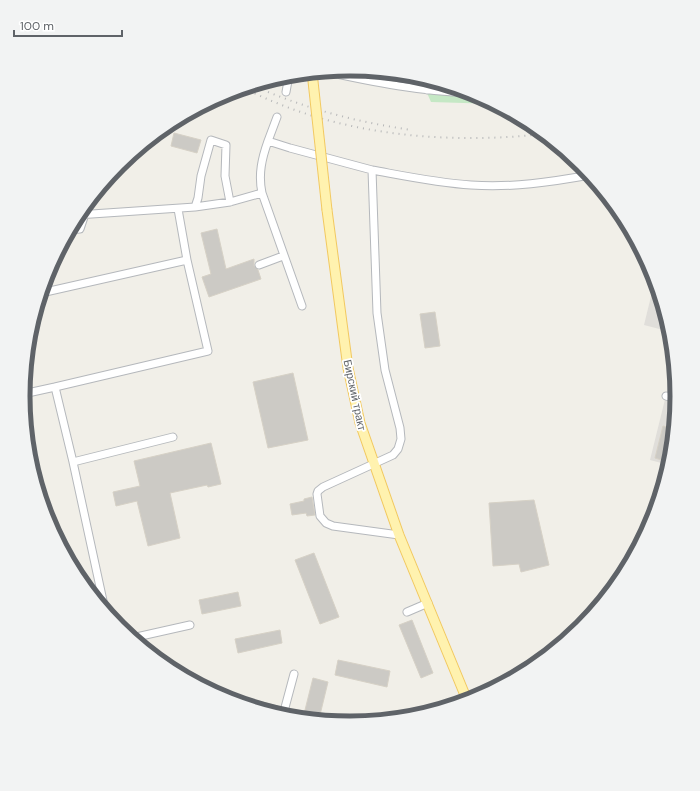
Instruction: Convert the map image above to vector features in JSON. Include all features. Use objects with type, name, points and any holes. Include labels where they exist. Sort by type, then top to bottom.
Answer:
[{"type":"main road","name":"Бирский тракт","points":[[313,78],[327,210],[348,368],[360,424],[399,534],[465,694]]},
{"type":"street","points":[[348,76],[393,85],[452,92]]},
{"type":"street","points":[[286,92],[288,82]]},
{"type":"street","points":[[425,84],[427,90]]},
{"type":"street","points":[[427,85],[427,90]]},
{"type":"street","points":[[277,117],[260,169],[259,182],[283,256],[302,306]]},
{"type":"street","points":[[195,207],[198,198],[200,176],[210,140],[226,145],[225,176],[230,202]]},
{"type":"street","points":[[268,141],[372,170],[438,182],[506,186],[541,183],[583,176]]},
{"type":"street","points":[[372,170],[377,313],[385,370],[400,428],[401,439],[398,449],[393,455],[373,463],[318,490],[317,494],[320,516],[326,523],[334,526],[399,534]]},
{"type":"street","points":[[86,215],[195,207],[230,202],[262,193]]},
{"type":"street","points":[[30,392],[208,351],[187,260],[178,209]]},
{"type":"street","points":[[259,265],[283,256]]},
{"type":"street","points":[[48,292],[187,260]]},
{"type":"street","points":[[55,387],[102,598]]},
{"type":"street","points":[[666,396],[670,397]]},
{"type":"street","points":[[72,462],[173,437]]},
{"type":"street","points":[[408,612],[428,604]]},
{"type":"street","points":[[139,636],[190,625]]},
{"type":"street","points":[[285,708],[294,674]]},
{"type":"shaded area","points":[[652,291],[663,330],[644,325]]},
{"type":"shaded area","points":[[669,382],[669,416],[664,458],[663,463],[650,460]]},
{"type":"green space","points":[[423,84],[453,92],[480,104],[431,102]]},
{"type":"building","points":[[174,133],[201,140],[197,153],[171,146]]},
{"type":"building","points":[[217,229],[226,269],[254,259],[254,266],[258,270],[261,279],[209,297],[202,277],[211,274],[201,233]]},
{"type":"building","points":[[435,312],[440,346],[425,348],[420,314]]},
{"type":"building","points":[[293,373],[308,440],[268,448],[253,382]]},
{"type":"building","points":[[663,426],[668,427],[663,461],[655,458]]},
{"type":"building","points":[[211,443],[221,484],[208,487],[207,485],[170,493],[180,538],[148,546],[137,501],[116,506],[113,492],[140,486],[134,461]]},
{"type":"building","points":[[312,497],[315,515],[307,516],[306,513],[292,515],[290,504],[304,501],[304,499]]},
{"type":"building","points":[[534,500],[549,565],[521,572],[519,564],[493,566],[489,503]]},
{"type":"building","points":[[314,553],[339,617],[320,624],[295,560]]},
{"type":"building","points":[[238,592],[241,606],[202,614],[199,600]]},
{"type":"building","points":[[412,620],[433,673],[421,678],[399,625]]},
{"type":"building","points":[[280,630],[282,643],[238,653],[235,639]]},
{"type":"building","points":[[338,660],[390,671],[387,687],[335,675]]},
{"type":"building","points":[[313,678],[328,682],[320,714],[304,712]]},
{"type":"building","points":[[241,697],[278,706],[267,705]]},
{"type":"railway","points":[[250,91],[279,104],[315,117],[390,133],[429,137],[467,138],[535,135]]},
{"type":"railway","points":[[268,92],[339,116],[412,130]]}]
